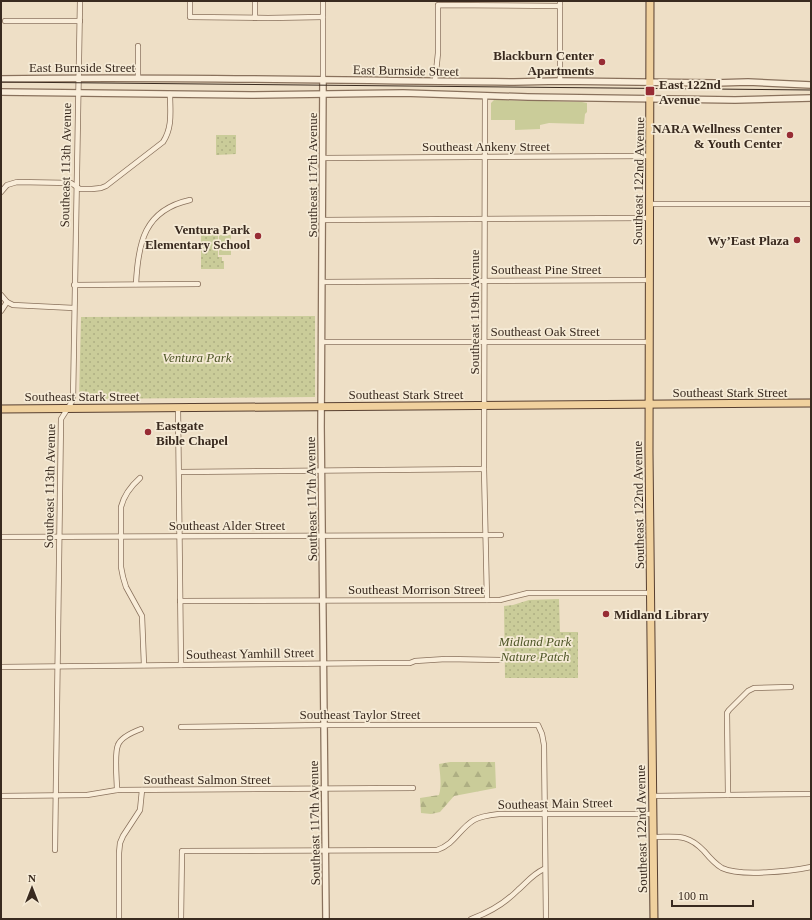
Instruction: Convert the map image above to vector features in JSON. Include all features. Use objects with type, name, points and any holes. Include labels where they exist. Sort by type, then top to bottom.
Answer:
[{"type":"main road","name":"Southeast 122nd Avenue","points":[[650,1],[651,99],[649,218],[649,405],[654,919]]},
{"type":"main road","name":"Southeast Stark Street","points":[[1,409],[811,403]]},
{"type":"street","name":"Southeast 113th Avenue","points":[[55,850],[61,418],[73,400],[80,1]]},
{"type":"street","points":[[190,1],[190,17],[323,17]]},
{"type":"street","points":[[255,1],[255,18]]},
{"type":"street","points":[[323,1],[323,80]]},
{"type":"street","points":[[435,81],[438,53],[438,5],[560,4],[560,81]]},
{"type":"street","points":[[5,21],[80,21]]},
{"type":"street","points":[[138,46],[138,78]]},
{"type":"street","name":"East Burnside Street","points":[[1,79],[78,77],[514,82],[748,82],[811,86]]},
{"type":"street","name":"Southeast 117th Avenue","points":[[323,80],[321,407],[326,919]]},
{"type":"street","name":"East Burnside Street","points":[[1,92],[323,95],[403,93],[485,96],[735,100],[811,98]]},
{"type":"street","points":[[1,192],[7,185],[17,182],[71,182],[80,189],[101,188],[106,186],[163,142],[169,131],[170,94]]},
{"type":"street","name":"Southeast 119th Avenue","points":[[485,96],[484,469],[487,600]]},
{"type":"street","name":"Southeast Ankeny Street","points":[[323,158],[650,156]]},
{"type":"street","points":[[136,284],[139,252],[145,232],[159,215],[170,207],[190,200]]},
{"type":"street","points":[[650,204],[811,204]]},
{"type":"street","points":[[322,220],[649,218]]},
{"type":"street","name":"Southeast Pine Street","points":[[322,282],[649,280]]},
{"type":"street","points":[[74,285],[198,284]]},
{"type":"street","points":[[1,295],[7,302],[20,306],[74,308]]},
{"type":"street","points":[[1,312],[7,302]]},
{"type":"street","name":"Southeast Oak Street","points":[[322,342],[649,342]]},
{"type":"street","points":[[178,408],[180,472],[180,665]]},
{"type":"street","points":[[180,472],[484,469]]},
{"type":"street","points":[[140,478],[132,485],[123,498],[120,515],[120,536],[121,567],[123,577],[142,616],[144,665]]},
{"type":"street","name":"Southeast Alder Street","points":[[1,538],[120,536],[501,535]]},
{"type":"street","name":"Southeast Morrison Street","points":[[180,601],[487,600],[506,599],[539,593],[651,593]]},
{"type":"street","name":"Southeast Yamhill Street","points":[[1,667],[410,663],[415,661],[446,659],[500,660]]},
{"type":"street","points":[[728,795],[729,710],[748,691],[754,688],[791,687]]},
{"type":"street","name":"Southeast Taylor Street","points":[[181,727],[538,725],[542,734],[544,745],[544,814]]},
{"type":"street","points":[[117,790],[118,745],[123,738],[141,729]]},
{"type":"street","name":"Southeast Salmon Street","points":[[1,796],[87,795],[117,790],[413,788]]},
{"type":"street","points":[[119,919],[120,844],[123,836],[140,810],[142,790]]},
{"type":"street","points":[[653,796],[811,794]]},
{"type":"street","name":"Southeast Main Street","points":[[181,919],[182,850],[437,850],[448,845],[467,825],[486,816],[499,814],[653,814]]},
{"type":"street","points":[[544,814],[546,919]]},
{"type":"street","points":[[653,837],[678,837],[691,840],[719,866],[730,870],[746,872],[780,871],[811,866]]},
{"type":"street","points":[[470,919],[502,904],[535,873],[544,868]]},
{"type":"green space","points":[[494,100],[582,102],[587,103],[587,112],[585,114],[584,124],[549,123],[540,125],[540,129],[515,130],[515,120],[491,120],[491,103]]},
{"type":"green space","points":[[216,135],[236,135],[236,154],[216,155]]},
{"type":"green space","points":[[211,228],[218,228],[218,257],[222,257],[222,261],[224,261],[224,269],[201,269],[201,233],[211,233]]},
{"type":"green space","points":[[219,235],[231,235],[231,255],[219,255]]},
{"type":"green space","name":"Ventura Park","points":[[315,316],[315,397],[79,399],[81,317]]},
{"type":"green space","name":"Midland Park Nature Patch","points":[[559,599],[560,632],[578,632],[578,678],[505,678],[504,606],[529,600]]},
{"type":"green space","points":[[450,762],[495,762],[496,788],[454,796],[440,812],[431,814],[421,813],[420,798],[439,795],[441,784],[439,764]]},
{"type":"tram line","points":[[1,82],[811,90]]},
{"type":"place","name":"Blackburn Center Apartments","points":[[602,62]]},
{"type":"place","name":"East 122nd Avenue","points":[[650,91]]},
{"type":"place","name":"NARA Wellness Center & Youth Center","points":[[790,135]]},
{"type":"place","name":"Ventura Park Elementary School","points":[[258,236]]},
{"type":"place","name":"Wy’East Plaza","points":[[797,240]]},
{"type":"place","name":"Eastgate Bible Chapel","points":[[148,432]]},
{"type":"place","name":"Midland Library","points":[[606,614]]}]
